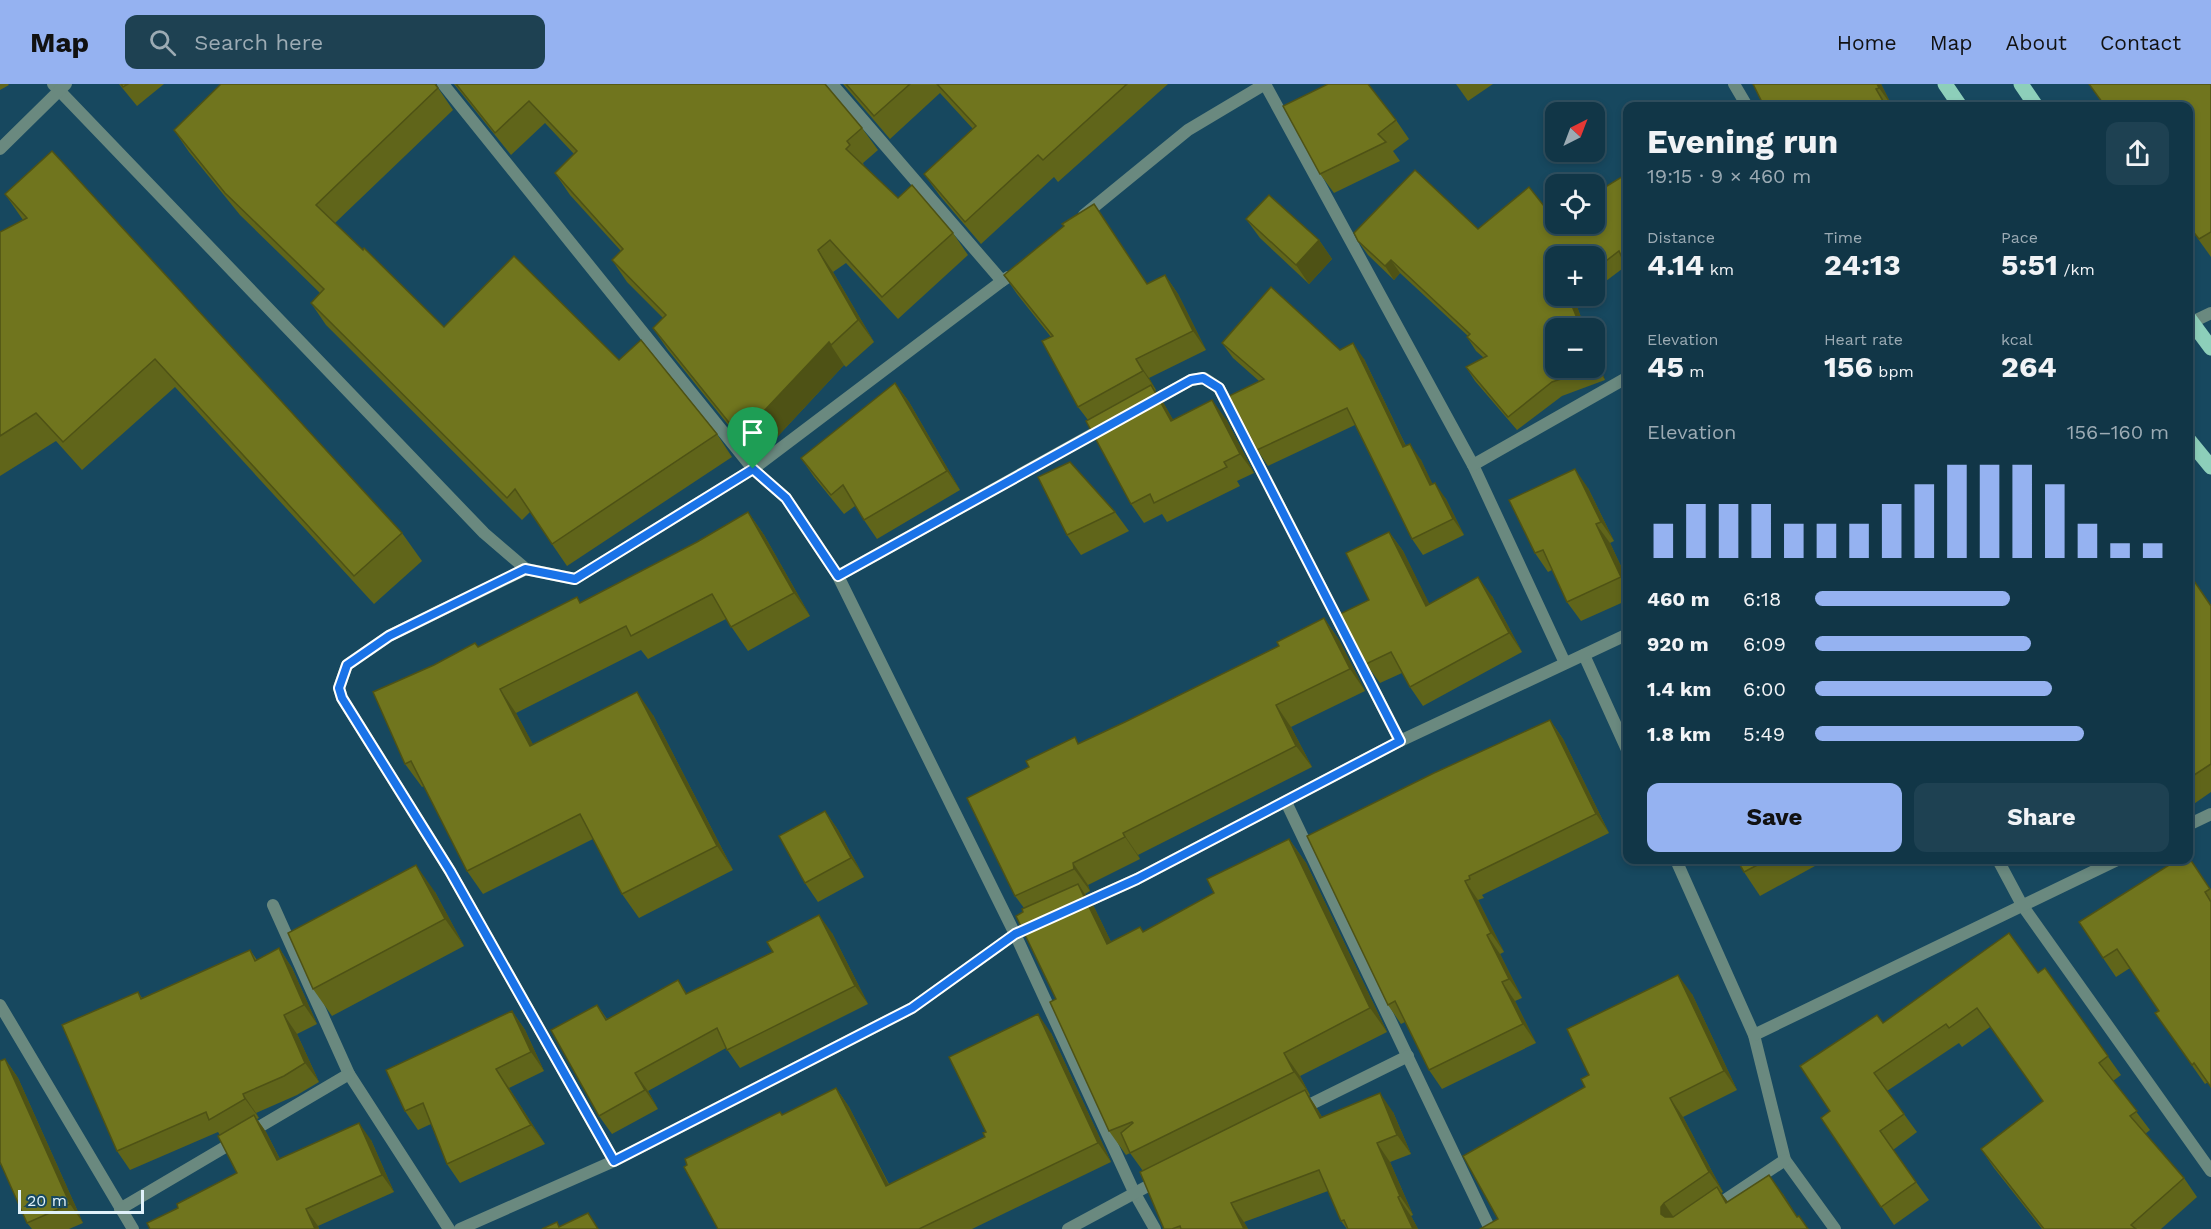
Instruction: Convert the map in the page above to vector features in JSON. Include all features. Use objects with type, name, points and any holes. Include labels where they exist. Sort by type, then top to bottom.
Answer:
[{"type":"main road","points":[[1945,84],[1957,102]]},
{"type":"main road","points":[[2021,84],[2033,102]]},
{"type":"main road","points":[[2193,325],[2211,348]]},
{"type":"main road","points":[[2193,445],[2211,467]]},
{"type":"street","points":[[443,84],[753,469],[786,498],[838,576],[1015,934],[1134,1192],[1155,1229]]},
{"type":"street","points":[[832,84],[1002,281]]},
{"type":"street","points":[[1076,221],[1188,130],[1265,84],[1473,465],[1565,663]]},
{"type":"street","points":[[1734,84],[1745,102]]},
{"type":"street","points":[[0,149],[59,86],[484,533],[525,569],[575,579],[753,469],[1021,266]]},
{"type":"street","points":[[2193,320],[2211,313]]},
{"type":"street","points":[[1139,409],[1191,380],[1203,378],[1219,388],[1400,741]]},
{"type":"street","points":[[1473,465],[1623,380]]},
{"type":"street","points":[[838,576],[1118,420]]},
{"type":"street","points":[[525,569],[389,636],[347,665],[339,688],[342,698],[450,871],[614,1161]]},
{"type":"street","points":[[1066,911],[1137,879],[1400,741],[1623,636]]},
{"type":"street","points":[[1584,655],[1623,741]]},
{"type":"street","points":[[1286,802],[1490,1229]]},
{"type":"street","points":[[2193,823],[2211,814]]},
{"type":"street","points":[[1678,864],[1754,1035],[1785,1160],[1835,1229]]},
{"type":"street","points":[[2000,864],[2022,905],[2211,1171]]},
{"type":"street","points":[[1754,1035],[2109,864]]},
{"type":"street","points":[[273,904],[350,1074],[449,1229]]},
{"type":"street","points":[[460,1229],[614,1161],[912,1008],[1015,934],[1046,920]]},
{"type":"street","points":[[0,1005],[133,1229]]},
{"type":"street","points":[[1292,1114],[1408,1056]]},
{"type":"street","points":[[120,1209],[350,1074]]},
{"type":"street","points":[[1701,1216],[1785,1160]]},
{"type":"street","points":[[1068,1229],[1166,1176]]},
{"type":"building","points":[[221,84],[435,84],[438,88],[316,205],[363,250],[364,248],[444,327],[514,256],[619,360],[641,340],[717,434],[552,544],[515,489],[507,498],[311,303],[324,289],[225,193],[174,130]]},
{"type":"building","points":[[456,84],[825,84],[862,128],[847,141],[850,145],[846,149],[898,198],[912,185],[953,233],[882,297],[830,240],[818,250],[858,320],[831,345],[829,342],[749,427],[741,419],[731,425],[653,328],[666,315],[612,260],[623,249],[555,173],[577,151],[529,101],[495,133]]},
{"type":"building","points":[[846,84],[910,84],[874,116]]},
{"type":"building","points":[[937,84],[1127,84],[1043,160],[1038,155],[965,222],[924,174],[976,126]]},
{"type":"building","points":[[1328,84],[1368,84],[1396,120],[1378,134],[1386,142],[1320,174],[1283,106]]},
{"type":"building","points":[[1753,84],[1877,84],[1879,88],[1876,89],[1884,102],[1762,102]]},
{"type":"building","points":[[2089,84],[2211,84],[2211,232],[2199,239],[2193,231],[2193,102],[2102,102]]},
{"type":"building","points":[[52,151],[402,533],[354,576],[155,359],[63,442],[36,413],[0,436],[0,232],[27,218],[5,194]]},
{"type":"building","points":[[1415,170],[1478,229],[1529,187],[1545,207],[1545,234],[1605,234],[1605,187],[1623,176],[1623,260],[1619,251],[1605,262],[1605,246],[1545,246],[1545,306],[1572,306],[1577,318],[1545,318],[1545,378],[1564,378],[1552,382],[1508,417],[1466,367],[1487,356],[1467,337],[1470,334],[1391,260],[1385,266],[1358,241],[1354,233]]},
{"type":"building","points":[[1269,195],[1319,240],[1296,265],[1246,219]]},
{"type":"building","points":[[1094,204],[1147,284],[1165,275],[1193,331],[1136,359],[1143,371],[1078,407],[1042,341],[1053,336],[1004,275],[1064,226],[1062,224]]},
{"type":"building","points":[[1271,287],[1340,350],[1353,343],[1403,447],[1410,444],[1430,485],[1435,483],[1453,519],[1412,539],[1347,408],[1257,450],[1229,396],[1264,379],[1222,343]]},
{"type":"building","points":[[895,383],[947,471],[864,520],[843,485],[831,495],[801,458]]},
{"type":"building","points":[[1151,385],[1171,421],[1212,400],[1240,454],[1224,462],[1227,467],[1154,503],[1150,494],[1131,504],[1086,421]]},
{"type":"building","points":[[1070,462],[1115,512],[1067,535],[1038,477]]},
{"type":"building","points":[[1575,469],[1601,522],[1596,524],[1621,577],[1567,602],[1543,550],[1535,553],[1509,500]]},
{"type":"building","points":[[748,512],[794,593],[731,627],[712,594],[631,636],[626,626],[500,689],[530,746],[637,692],[717,846],[622,894],[580,814],[467,871],[411,761],[405,764],[373,692],[434,665],[475,643],[478,647],[577,597],[580,603],[697,542]]},
{"type":"building","points":[[1389,532],[1426,606],[1478,577],[1509,633],[1410,687],[1391,652],[1366,664],[1340,614],[1369,600],[1346,553]]},
{"type":"building","points":[[2193,579],[2211,606],[2211,764],[2193,776]]},
{"type":"building","points":[[1324,618],[1350,669],[1276,705],[1296,746],[1123,833],[1125,837],[1073,863],[1074,869],[1015,896],[967,798],[1029,767],[1026,761],[1075,737],[1078,744],[1125,722],[1279,646],[1277,642]]},
{"type":"building","points":[[1550,720],[1596,814],[1469,876],[1470,879],[1465,881],[1491,933],[1487,935],[1509,979],[1502,982],[1523,1024],[1429,1070],[1395,1001],[1388,1005],[1307,836],[1434,773]]},
{"type":"building","points":[[825,811],[851,858],[805,883],[779,836]]},
{"type":"building","points":[[1289,839],[1370,1008],[1284,1053],[1294,1072],[1130,1153],[1121,1133],[1133,1123],[1109,1131],[1050,1002],[1056,999],[1016,916],[1023,912],[1022,909],[1078,884],[1107,944],[1140,927],[1143,932],[1214,893],[1207,879]]},
{"type":"building","points":[[1739,864],[1759,864],[1744,872]]},
{"type":"building","points":[[2171,864],[2193,864],[2210,889],[2205,892],[2211,902],[2211,1087],[2194,1063],[2192,1065],[2155,1013],[2159,1011],[2117,949],[2103,958],[2079,922]]},
{"type":"building","points":[[416,865],[445,919],[313,989],[288,933]]},
{"type":"building","points":[[819,915],[855,986],[727,1050],[717,1028],[635,1073],[645,1090],[599,1116],[551,1030],[597,1005],[606,1020],[678,980],[686,994],[773,952],[767,942]]},
{"type":"building","points":[[2009,933],[2038,973],[2045,968],[2108,1056],[2099,1063],[2137,1111],[2130,1116],[2184,1178],[2131,1225],[2136,1229],[2044,1229],[1981,1149],[2043,1101],[1977,1008],[1949,1028],[1946,1024],[1874,1073],[1904,1114],[1880,1131],[1916,1182],[1881,1207],[1821,1118],[1830,1111],[1800,1066],[1877,1015],[1883,1023]]},
{"type":"building","points":[[279,948],[304,1005],[284,1015],[305,1063],[284,1076],[243,1094],[245,1099],[209,1120],[206,1112],[117,1151],[62,1025],[138,992],[141,999],[250,950],[255,961]]},
{"type":"building","points":[[1678,975],[1724,1071],[1670,1098],[1709,1172],[1664,1203],[1661,1207],[1661,1214],[1665,1217],[1673,1217],[1717,1187],[1726,1203],[1769,1175],[1797,1217],[1799,1216],[1808,1229],[1480,1229],[1498,1219],[1463,1156],[1585,1087],[1581,1079],[1589,1075],[1567,1029]]},
{"type":"building","points":[[512,1011],[531,1052],[496,1069],[531,1125],[447,1164],[423,1103],[405,1111],[386,1070]]},
{"type":"building","points":[[1038,1014],[1098,1143],[919,1229],[718,1229],[684,1167],[687,1165],[685,1159],[780,1112],[782,1115],[836,1088],[886,1186],[985,1137],[983,1133],[986,1132],[949,1057]]},
{"type":"building","points":[[5,1059],[70,1204],[27,1223],[0,1162],[0,1061]]},
{"type":"building","points":[[1305,1090],[1320,1118],[1380,1093],[1397,1135],[1377,1143],[1413,1229],[1348,1229],[1344,1220],[1341,1221],[1319,1170],[1231,1203],[1244,1229],[1181,1229],[1180,1226],[1164,1229],[1140,1172]]},
{"type":"building","points":[[254,1115],[277,1160],[359,1123],[382,1175],[306,1209],[315,1229],[150,1229],[147,1223],[178,1208],[177,1204],[237,1173],[218,1136]]},
{"type":"building","points":[[588,1213],[598,1229],[542,1229],[557,1222],[559,1227]]},
{"type":"route","points":[[1203,378],[1219,388],[1400,741],[1137,879],[1015,934],[912,1008],[614,1161],[450,871],[342,698],[339,688],[347,665],[389,636],[525,569],[575,579],[753,469],[786,498],[838,576],[1191,380],[1203,378]]}]
